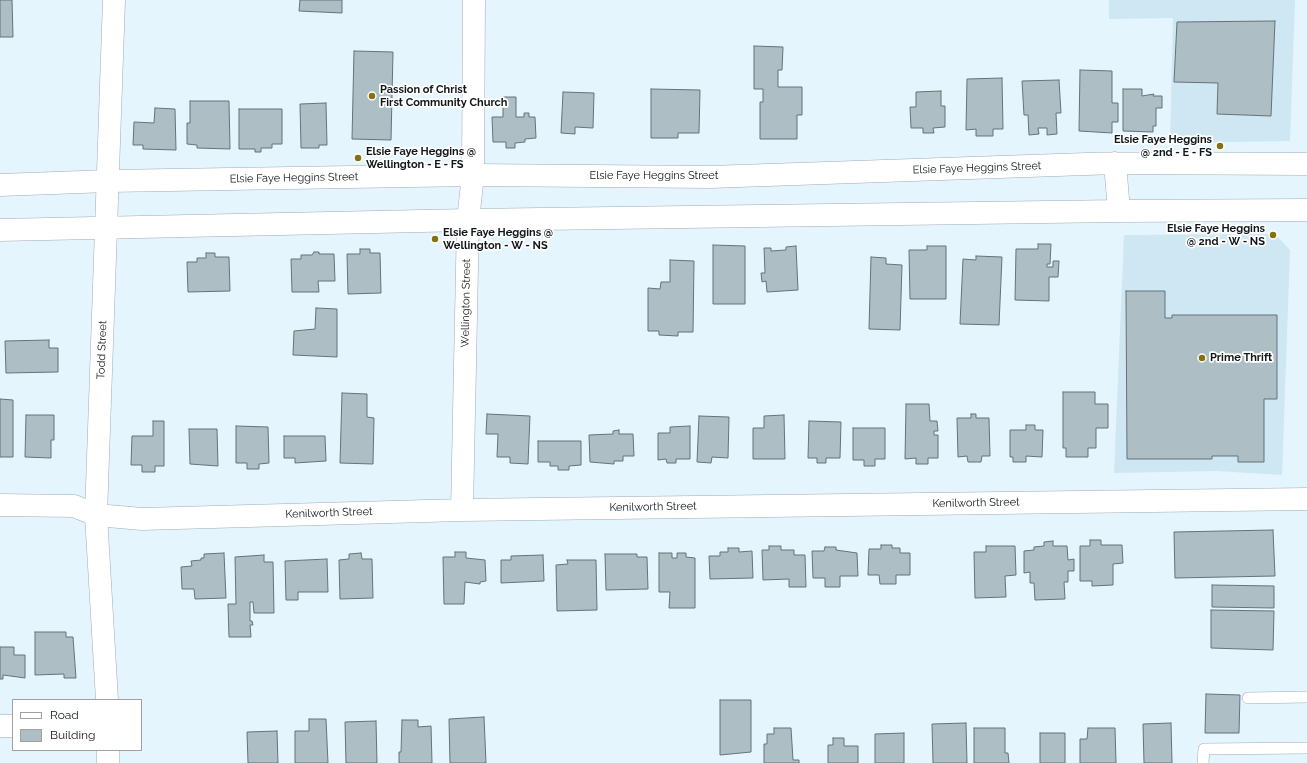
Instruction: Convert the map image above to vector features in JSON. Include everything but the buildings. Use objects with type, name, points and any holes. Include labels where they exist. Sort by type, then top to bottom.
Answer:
[{"type":"main road","name":"Todd Street","points":[[107,699],[96,515],[114,0]]},
{"type":"main road","name":"Wellington Street","points":[[462,510],[468,220],[473,175],[474,0]]},
{"type":"main road","name":"Elsie Faye Heggins Street","points":[[0,186],[108,181],[473,175],[710,177],[1115,163],[1307,164]]},
{"type":"main road","points":[[1115,163],[1119,211]]},
{"type":"main road","points":[[0,230],[468,220],[1119,211],[1307,210]]},
{"type":"main road","name":"Kenilworth Street","points":[[0,506],[74,506],[96,515],[142,518],[462,510],[1307,499]]},
{"type":"main road","points":[[0,726],[12,726]]},
{"type":"main road","points":[[108,751],[108,763]]},
{"type":"lane","points":[[1248,698],[1307,697]]},
{"type":"lane","points":[[1204,763],[1204,749],[1307,748]]},
{"type":"shaded area","points":[[1109,0],[1295,0],[1290,141],[1170,143],[1173,18],[1109,19]]},
{"type":"shaded area","points":[[1275,234],[1290,250],[1282,475],[1217,471],[1114,473],[1124,235]]},
{"type":"place","name":"Passion of Christ First Community Church","points":[[372,96]]},
{"type":"place","name":"Elsie Faye Heggins @ 2nd - E - FS","points":[[1220,146]]},
{"type":"place","name":"Elsie Faye Heggins @ Wellington - E - FS","points":[[358,158]]},
{"type":"place","name":"Elsie Faye Heggins @ 2nd - W - NS","points":[[1273,235]]},
{"type":"place","name":"Elsie Faye Heggins @ Wellington - W - NS","points":[[435,239]]},
{"type":"place","name":"Prime Thrift","points":[[1202,358]]}]
